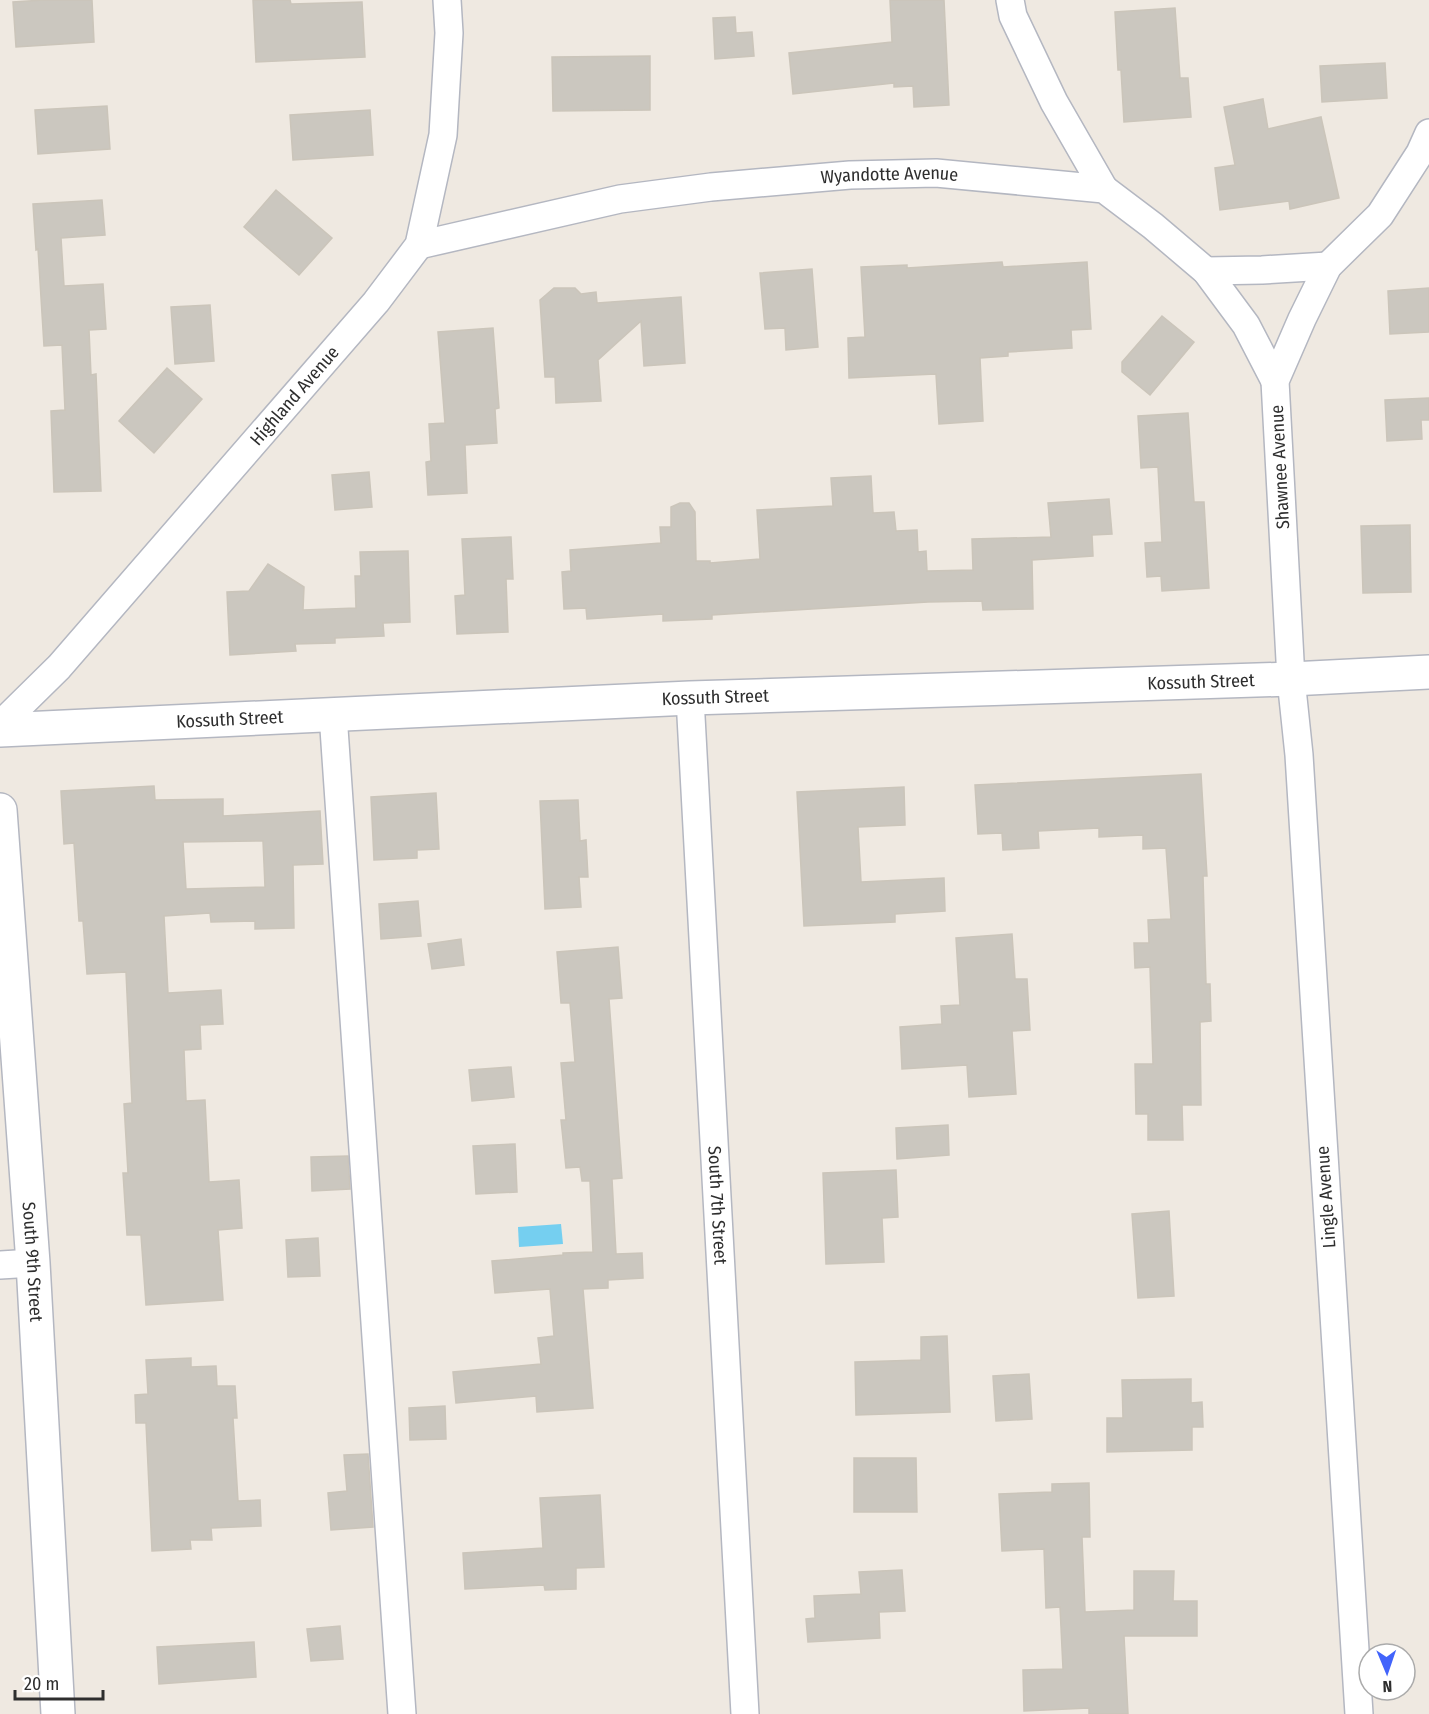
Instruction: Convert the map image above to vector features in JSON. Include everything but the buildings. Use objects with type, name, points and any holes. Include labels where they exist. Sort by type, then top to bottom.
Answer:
[{"type":"street","name":"Highland Avenue","points":[[0,728],[74,649],[376,302],[419,245],[443,135],[449,33],[447,0]]},
{"type":"street","points":[[1010,0],[1013,16],[1053,102],[1104,189],[1153,226],[1206,271],[1246,325],[1275,381]]},
{"type":"street","name":"Shawnee Avenue","points":[[1291,680],[1275,381],[1328,266],[1380,215],[1420,153],[1429,133]]},
{"type":"street","name":"Wyandotte Avenue","points":[[419,245],[620,200],[711,187],[850,175],[936,173],[1104,189]]},
{"type":"street","points":[[1206,271],[1328,266]]},
{"type":"street","name":"Kossuth Street","points":[[0,728],[690,698],[1291,680],[1429,672]]},
{"type":"street","name":"Lingle Avenue","points":[[1291,680],[1299,755],[1359,1714]]},
{"type":"street","name":"South 7th Street","points":[[690,698],[745,1714]]},
{"type":"street","points":[[333,714],[402,1714]]},
{"type":"street","name":"South 9th Street","points":[[0,810],[33,1263],[58,1714]]},
{"type":"street","points":[[0,1265],[33,1263]]},
{"type":"water","points":[[561,1224],[563,1244],[519,1247],[518,1227]]}]
